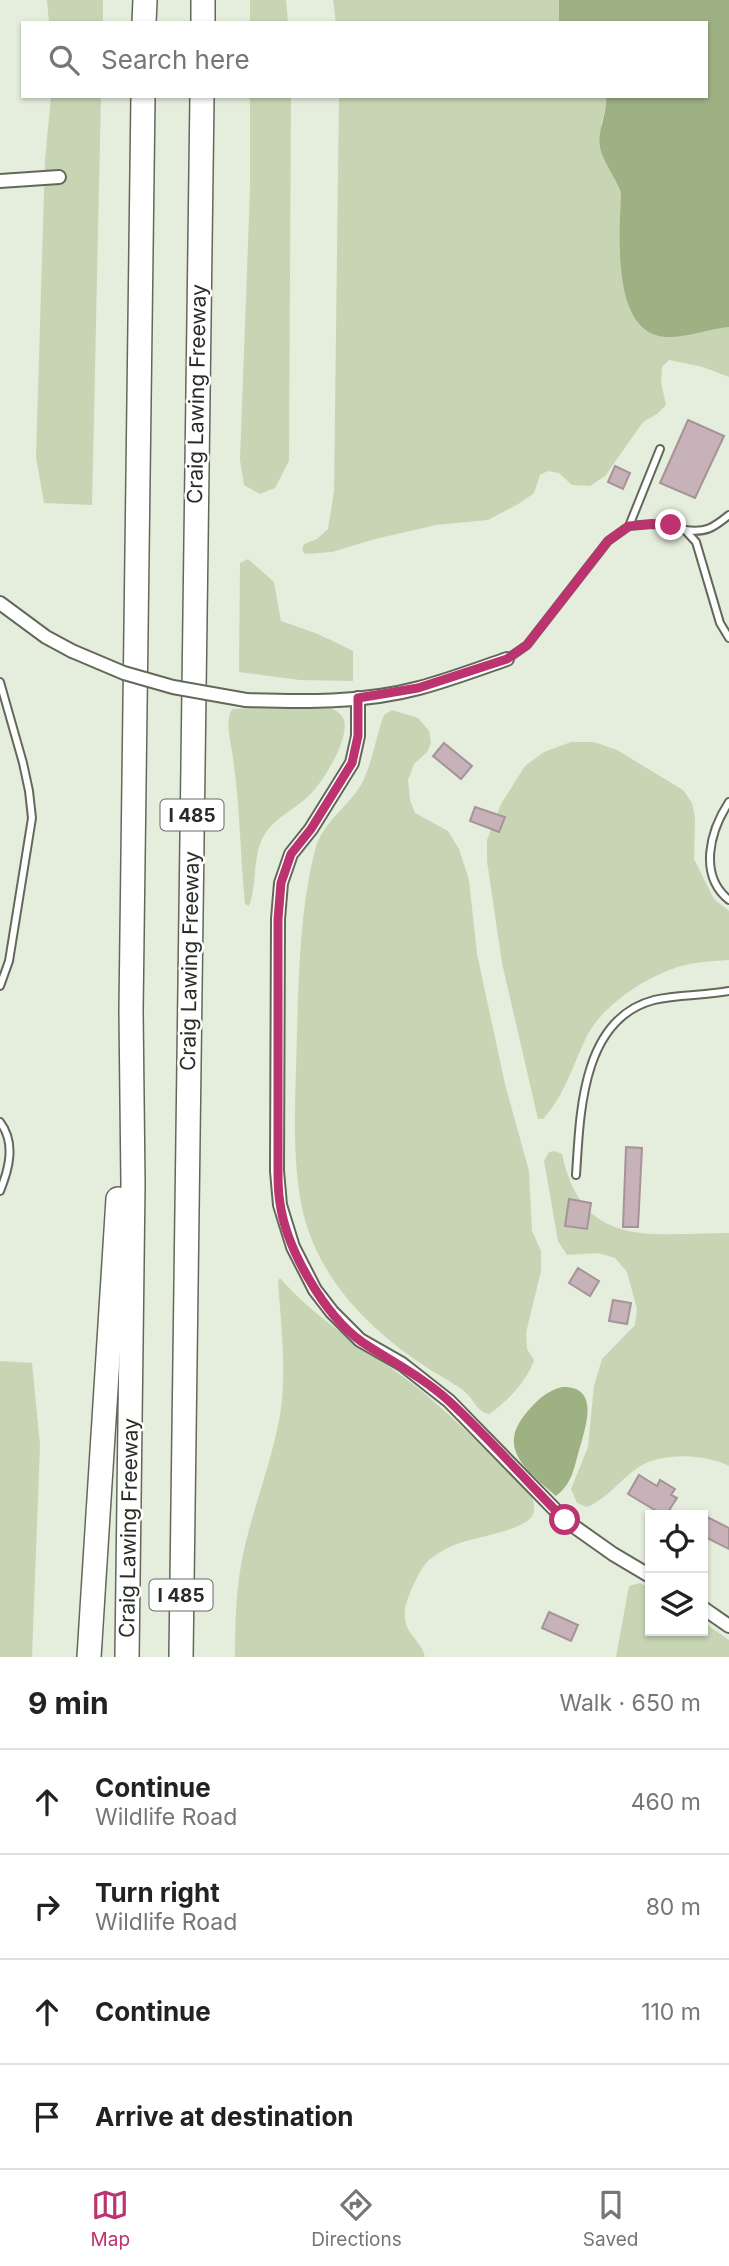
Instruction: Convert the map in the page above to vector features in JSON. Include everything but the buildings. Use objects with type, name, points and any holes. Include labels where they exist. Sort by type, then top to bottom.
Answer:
[{"type":"highway","points":[[144,21],[145,0]]},
{"type":"highway","points":[[203,0],[203,21]]},
{"type":"highway","name":"Craig Lawing Freeway","points":[[127,1657],[133,1184],[131,1011],[144,98]]},
{"type":"highway","name":"Craig Lawing Freeway","points":[[181,1657],[202,98]]},
{"type":"highway","points":[[89,1657],[131,1011]]},
{"type":"street","points":[[0,181],[59,177]]},
{"type":"street","points":[[0,603],[46,638],[124,673],[173,687],[246,700],[286,702],[358,698],[418,688],[507,659]]},
{"type":"street","points":[[358,698],[358,736],[352,763],[311,829],[291,854],[281,883],[278,919],[278,1171],[280,1205],[293,1247],[315,1290],[360,1340],[402,1364],[449,1401],[565,1520],[612,1554],[645,1573]]},
{"type":"street","points":[[708,1611],[729,1626]]},
{"type":"lane","points":[[629,526],[660,449]]},
{"type":"lane","points":[[507,659],[527,645],[608,541],[629,526],[671,525],[701,532],[729,515]]},
{"type":"lane","points":[[685,530],[696,542],[720,623],[729,638]]},
{"type":"lane","points":[[0,682],[23,763],[32,818],[9,961],[0,986]]},
{"type":"lane","points":[[729,802],[714,831],[709,863],[717,890],[729,900]]},
{"type":"lane","points":[[576,1175],[580,1119],[589,1076],[602,1040],[628,1010],[654,1000],[729,991]]},
{"type":"lane","points":[[0,1122],[8,1140],[9,1161],[8,1172],[0,1191]]},
{"type":"shaded area","points":[[47,0],[103,0],[103,21],[49,21]]},
{"type":"shaded area","points":[[250,0],[286,0],[288,21],[250,21]]},
{"type":"shaded area","points":[[333,0],[559,0],[559,21],[336,21]]},
{"type":"shaded area","points":[[559,0],[729,0],[729,327],[665,337],[647,331],[635,318],[622,277],[621,193],[604,159],[599,140],[606,98],[708,98],[708,21],[559,21]]},
{"type":"shaded area","points":[[51,98],[101,98],[92,505],[44,503],[36,457],[45,160]]},
{"type":"shaded area","points":[[250,98],[291,98],[289,461],[275,488],[260,494],[244,485],[240,460],[250,189]]},
{"type":"shaded area","points":[[339,98],[606,98],[601,124],[603,155],[621,193],[620,244],[704,332],[729,327],[729,377],[703,367],[669,360],[662,367],[661,382],[666,405],[643,422],[605,476],[590,486],[572,485],[559,473],[548,471],[540,475],[534,493],[488,520],[436,525],[332,552],[305,554],[302,550],[304,544],[317,539],[328,529],[334,491]]},
{"type":"shaded area","points":[[248,559],[274,582],[281,621],[318,634],[353,651],[353,681],[300,680],[239,672],[240,563]]},
{"type":"shaded area","points":[[322,705],[343,717],[345,728],[340,746],[331,766],[315,789],[266,832],[258,850],[249,906],[245,904],[237,789],[229,730],[230,714],[232,709]]},
{"type":"shaded area","points":[[392,710],[418,718],[429,731],[431,743],[427,752],[414,764],[408,780],[410,800],[415,813],[448,831],[459,849],[469,880],[477,954],[505,1084],[529,1171],[532,1231],[541,1251],[541,1271],[526,1333],[527,1349],[534,1360],[516,1390],[489,1414],[479,1408],[460,1388],[393,1343],[352,1304],[320,1257],[309,1231],[298,1182],[295,1119],[299,988],[303,918],[310,872],[319,840],[330,822],[358,790],[369,765],[384,715]]},
{"type":"shaded area","points":[[571,742],[594,742],[617,750],[683,790],[692,803],[695,817],[694,859],[714,899],[729,911],[729,960],[668,970],[628,992],[595,1023],[558,1099],[543,1119],[538,1119],[502,963],[487,861],[487,840],[501,804],[525,766],[544,752]]},
{"type":"shaded area","points":[[549,1152],[562,1154],[572,1185],[586,1207],[604,1222],[624,1230],[647,1234],[729,1233],[729,1466],[696,1457],[660,1459],[639,1467],[595,1503],[587,1507],[577,1503],[571,1489],[588,1447],[594,1386],[602,1359],[635,1325],[637,1309],[627,1272],[615,1258],[598,1253],[567,1255],[558,1241],[544,1161]]},
{"type":"shaded area","points":[[280,1278],[327,1322],[430,1398],[531,1495],[534,1511],[527,1521],[509,1530],[450,1547],[425,1564],[408,1597],[405,1618],[409,1631],[425,1657],[235,1657],[236,1604],[241,1563],[272,1449],[282,1399]]},
{"type":"shaded area","points":[[0,1361],[32,1363],[40,1445],[32,1657],[0,1657]]},
{"type":"shaded area","points":[[562,1387],[574,1388],[582,1393],[586,1400],[587,1418],[572,1474],[566,1486],[556,1496],[526,1468],[515,1448],[514,1437],[518,1425],[534,1404],[547,1393]]},
{"type":"shaded area","points":[[640,1583],[645,1586],[645,1636],[708,1636],[708,1625],[729,1640],[729,1657],[616,1657],[629,1586]]},
{"type":"route","points":[[565,1520],[449,1401],[402,1364],[360,1340],[332,1312],[315,1290],[293,1247],[280,1205],[278,1171],[278,919],[281,883],[291,854],[311,829],[352,763],[358,736],[358,698],[418,688],[507,659],[527,645],[608,541],[629,526],[671,525]]}]
